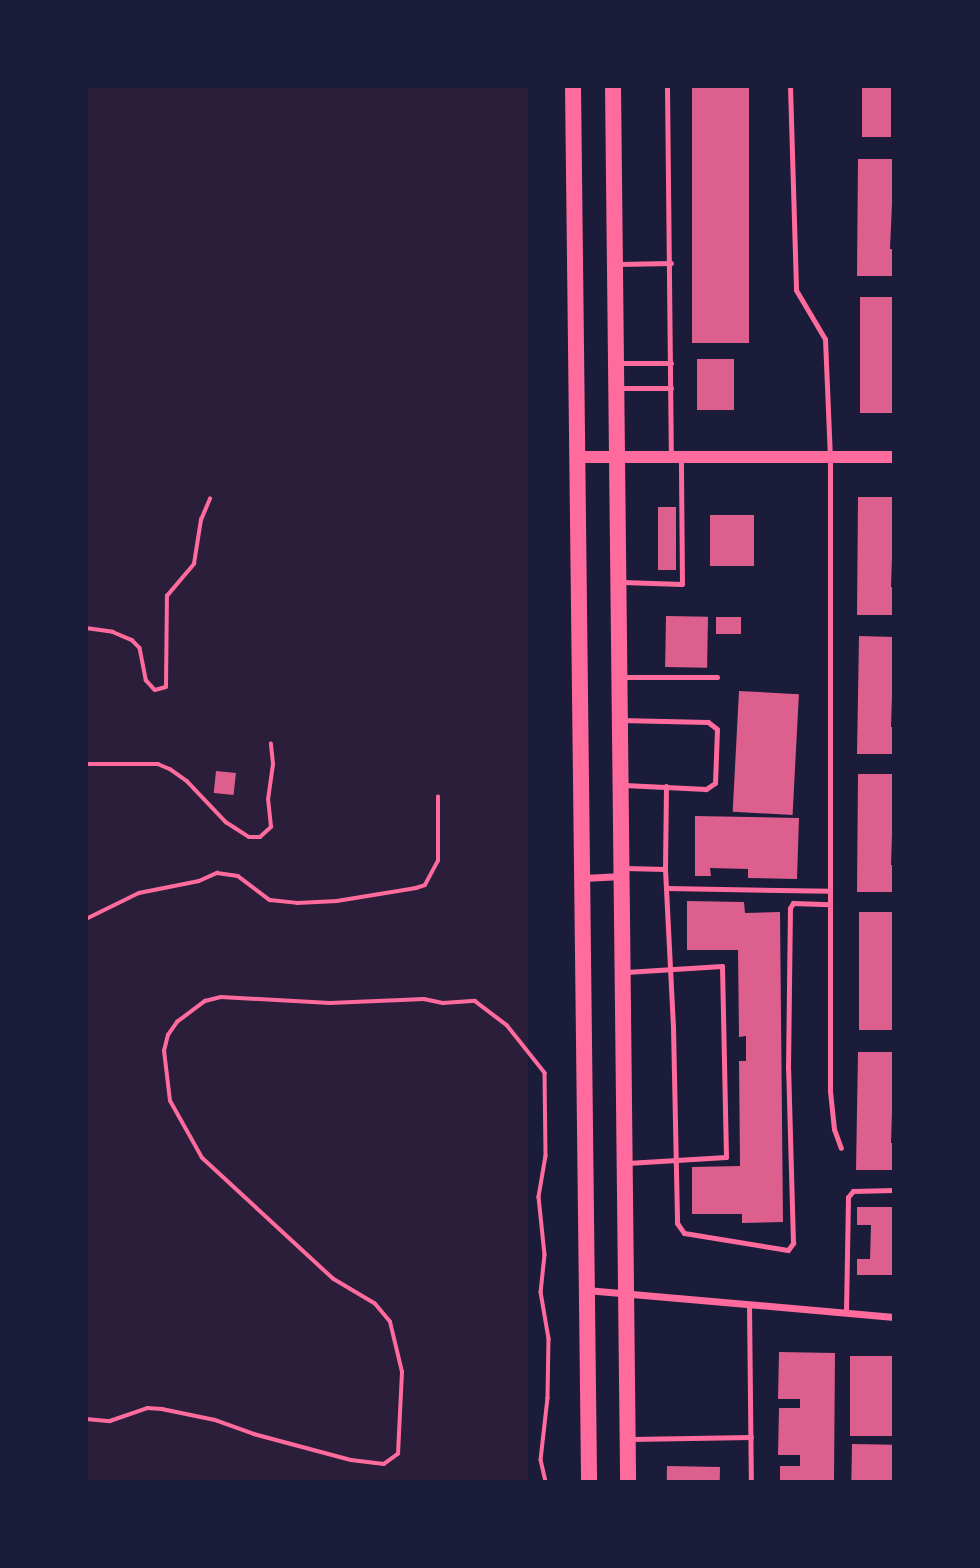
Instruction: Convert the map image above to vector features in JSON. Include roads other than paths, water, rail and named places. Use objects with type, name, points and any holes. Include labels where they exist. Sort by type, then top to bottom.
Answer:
[{"type":"main road","points":[[573,86],[589,1482]]},
{"type":"main road","points":[[613,86],[628,1482]]},
{"type":"street","points":[[578,457],[894,457]]},
{"type":"street","points":[[582,878],[622,872]]},
{"type":"street","points":[[586,1290],[894,1317]]},
{"type":"lane","points":[[618,582],[682,584],[671,388],[667,86]]},
{"type":"lane","points":[[790,86],[796,290],[825,338],[830,457],[830,1091],[834,1129],[841,1148]]},
{"type":"lane","points":[[615,264],[671,263]]},
{"type":"lane","points":[[616,363],[671,363]]},
{"type":"lane","points":[[617,388],[671,388]]},
{"type":"lane","points":[[620,677],[717,677]]},
{"type":"lane","points":[[620,720],[708,722],[717,729],[715,783],[706,789],[621,785]]},
{"type":"lane","points":[[666,786],[665,869],[677,1223],[684,1233],[788,1250],[793,1243],[789,1069],[790,908],[793,903],[830,904]]},
{"type":"lane","points":[[622,872],[665,869]]},
{"type":"lane","points":[[666,888],[830,891]]},
{"type":"lane","points":[[623,973],[722,966],[726,1157],[625,1163]]},
{"type":"lane","points":[[846,1312],[848,1197],[853,1191],[894,1190]]},
{"type":"lane","points":[[749,1304],[751,1482]]},
{"type":"lane","points":[[628,1439],[751,1437]]}]
